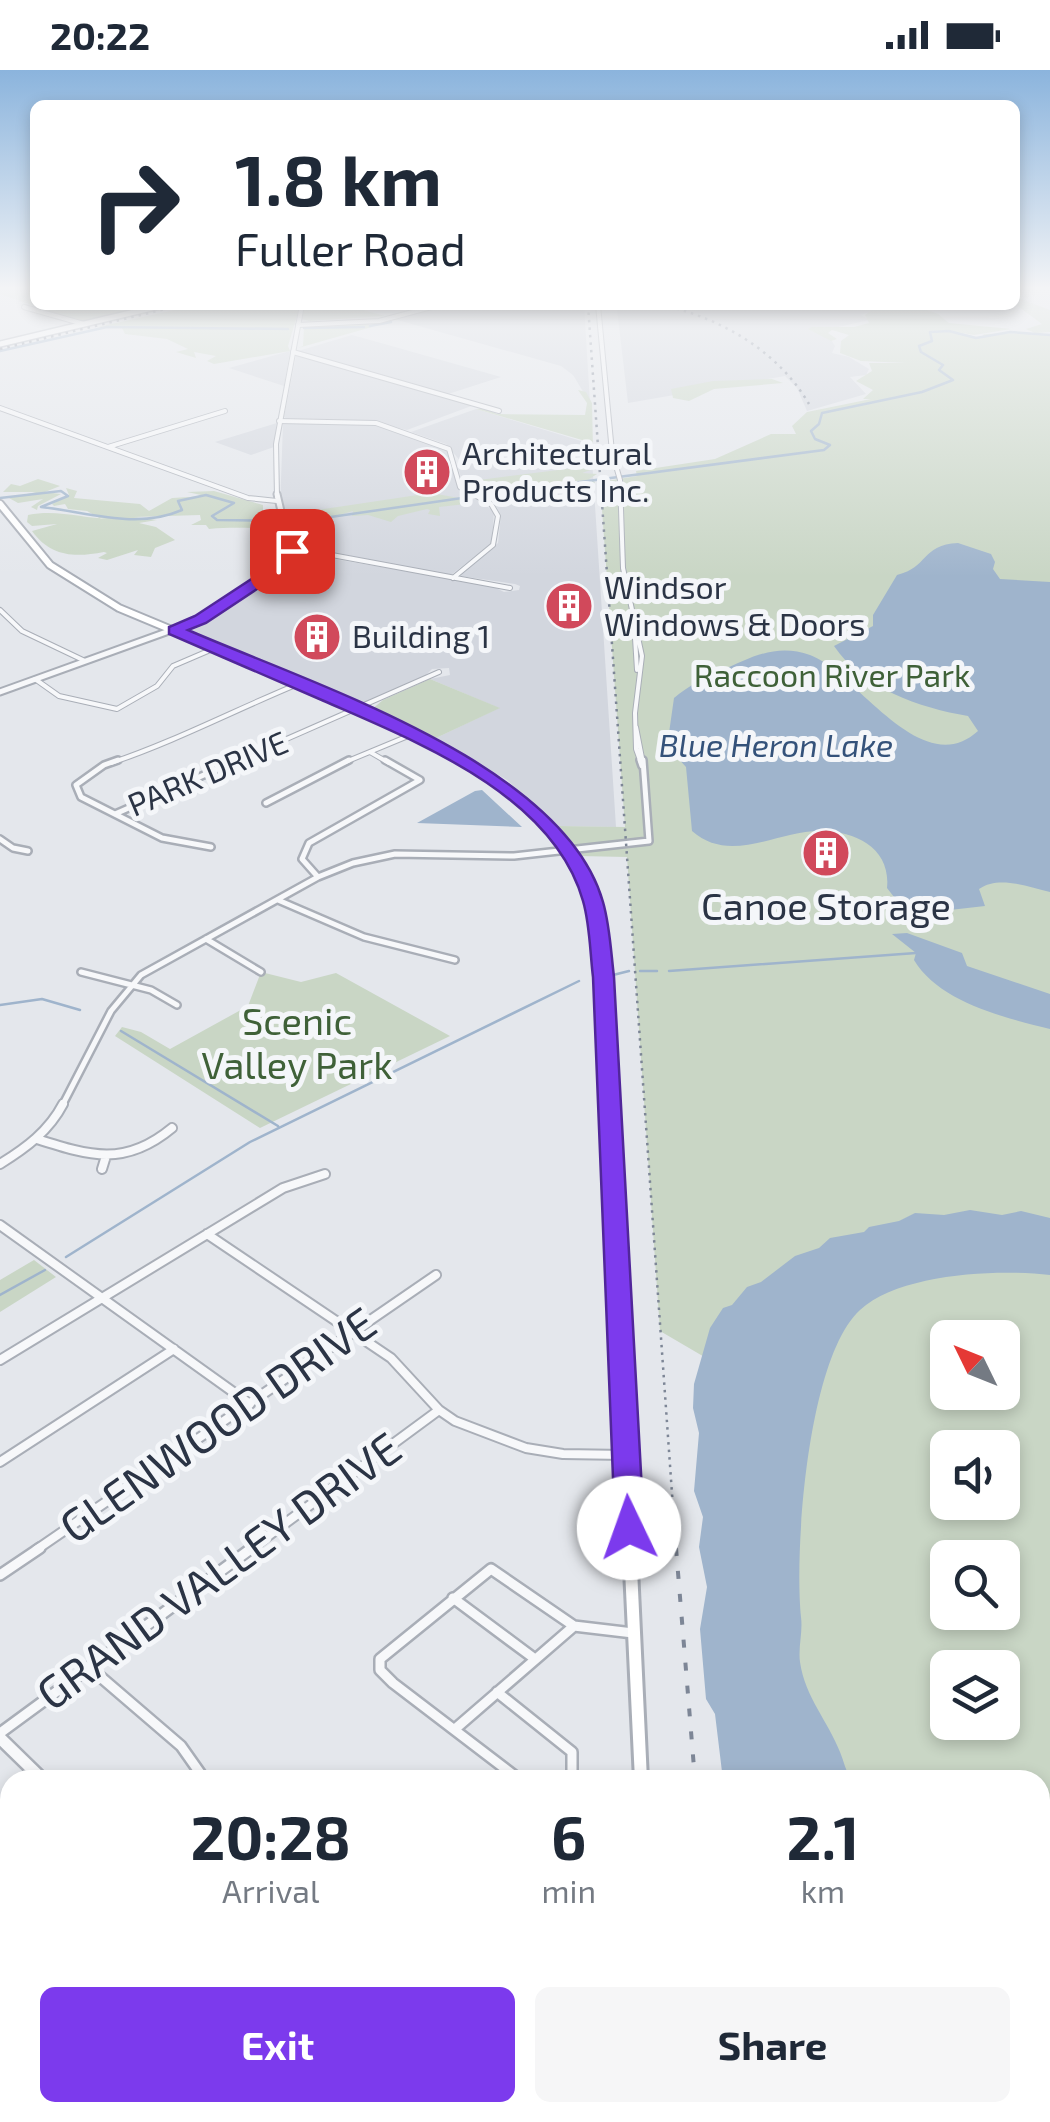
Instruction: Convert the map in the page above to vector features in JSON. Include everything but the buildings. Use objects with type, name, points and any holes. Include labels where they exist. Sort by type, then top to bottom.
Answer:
[{"type":"main road","points":[[0,504],[29,544],[62,574],[97,596],[414,734],[504,786],[548,826],[593,900],[604,977],[641,1770]]},
{"type":"street","points":[[0,692],[210,614],[288,562],[293,553],[277,501],[280,421],[287,386]]},
{"type":"street","points":[[411,386],[499,411]]},
{"type":"street","points":[[0,1164],[37,1139],[62,1108],[110,1011],[129,986],[163,960],[318,877],[352,863],[395,854],[514,856],[648,841],[644,772],[636,749],[635,633],[623,568],[619,478],[612,452],[606,386]]},
{"type":"street","points":[[0,408],[253,500],[277,501]]},
{"type":"street","points":[[108,447],[225,411]]},
{"type":"street","points":[[280,421],[366,422],[425,438],[449,449],[465,491],[495,508],[498,516],[494,545],[454,578]]},
{"type":"street","points":[[293,553],[321,553],[510,588]]},
{"type":"street","points":[[0,611],[22,631],[85,661]]},
{"type":"street","points":[[35,679],[59,696],[117,709],[157,686],[172,666],[215,648]]},
{"type":"street","name":"PARK DRIVE","points":[[114,814],[440,672]]},
{"type":"street","points":[[211,846],[170,841],[114,814],[81,797],[76,790],[80,780],[104,765],[181,739],[224,715],[298,684]]},
{"type":"street","points":[[266,803],[330,768],[414,734]]},
{"type":"street","points":[[318,877],[302,859],[309,843],[420,780],[370,752]]},
{"type":"street","points":[[0,839],[13,848],[28,850]]},
{"type":"street","points":[[278,900],[337,930],[374,943],[456,960]]},
{"type":"street","points":[[205,939],[261,972]]},
{"type":"street","points":[[81,972],[151,990],[177,1005]]},
{"type":"street","points":[[37,1139],[77,1154],[106,1156],[148,1146],[172,1128]]},
{"type":"street","points":[[102,1169],[106,1156]]},
{"type":"street","points":[[0,1360],[283,1188],[325,1174]]},
{"type":"street","points":[[0,1225],[250,1404]]},
{"type":"street","points":[[207,1234],[390,1358],[439,1410],[482,1434],[526,1448],[563,1454],[626,1456]]},
{"type":"street","name":"GLENWOOD DRIVE","points":[[0,1575],[436,1275]]},
{"type":"street","points":[[0,1462],[174,1348]]},
{"type":"street","name":"GRAND VALLEY DRIVE","points":[[0,1736],[439,1410]]},
{"type":"street","points":[[507,1770],[393,1683],[380,1670],[380,1659],[491,1569],[574,1626],[634,1633]]},
{"type":"street","points":[[454,1598],[535,1659]]},
{"type":"street","points":[[455,1729],[574,1626]]},
{"type":"street","points":[[90,1667],[181,1746],[199,1770]]},
{"type":"street","points":[[497,1692],[564,1743],[572,1752],[572,1770]]},
{"type":"street","points":[[0,1736],[33,1770]]},
{"type":"shaded area","points":[[290,386],[407,386],[474,405],[407,430],[365,420],[284,417]]},
{"type":"shaded area","points":[[419,386],[474,386],[448,394]]},
{"type":"shaded area","points":[[580,386],[589,386],[590,403]]},
{"type":"shaded area","points":[[626,386],[728,386],[628,403]]},
{"type":"shaded area","points":[[795,386],[858,386],[866,394],[807,411]]},
{"type":"shaded area","points":[[476,409],[591,444],[616,827],[557,826],[507,780],[436,738],[499,708],[430,679],[450,675],[449,668],[432,669],[424,677],[367,702],[355,703],[188,630],[305,554],[492,586],[504,592],[519,590],[520,586],[515,584],[460,576],[498,543],[501,515],[495,504],[464,487],[458,468],[490,459],[462,463],[446,444],[411,432]],"holes":[[[515,447],[531,448],[493,458]]]},
{"type":"shaded area","points":[[344,421],[379,425],[446,449],[458,488],[494,511],[492,543],[451,575],[297,549],[280,508],[283,424]]},
{"type":"shaded area","points":[[277,423],[274,447],[251,455],[215,442]]},
{"type":"green space","points":[[751,386],[714,389],[689,401],[673,398],[671,389]]},
{"type":"green space","name":"Raccoon River Park","points":[[865,386],[1050,386],[1050,1226],[1015,1221],[730,1372],[660,1331],[627,857],[579,856],[557,826],[625,827],[600,482],[637,476],[636,471],[715,459],[771,434],[796,434],[792,426],[807,412],[871,399],[863,399],[873,390]]},
{"type":"green space","points":[[578,390],[586,392],[592,403],[593,450],[585,449],[582,440],[476,409],[485,408],[497,414],[585,415],[587,403]]},
{"type":"green space","points":[[591,453],[597,459],[596,468],[582,473],[597,474],[589,479],[595,482],[590,490],[493,498],[502,493],[491,488],[479,490],[490,484],[466,488],[479,480],[574,468],[579,458]]},
{"type":"green space","points":[[38,479],[60,486],[45,492],[61,494],[37,510],[31,507],[43,499],[18,503],[9,498],[36,492],[3,492],[11,484],[20,486]]},
{"type":"green space","points":[[66,488],[77,491],[74,498],[140,504],[149,511],[172,498],[206,496],[187,492],[214,491],[263,505],[263,515],[275,517],[273,521],[278,526],[209,529],[206,525],[191,525],[201,520],[200,515],[134,517],[157,520],[139,523],[156,527],[175,540],[155,548],[151,557],[134,555],[138,550],[107,560],[98,558],[107,553],[104,552],[63,553],[46,546],[32,531],[57,524],[32,526],[27,522],[28,515],[40,513],[100,518],[87,511],[68,509],[65,504],[54,506],[69,495]]},
{"type":"green space","points":[[431,493],[470,500],[466,504],[439,507],[440,516],[428,514],[427,509],[398,516],[391,522],[368,515],[352,516],[353,511],[306,525],[284,515]]},
{"type":"green space","points":[[430,679],[500,708],[436,738],[371,710],[383,700]]},
{"type":"green space","name":"Scenic Valley Park","points":[[261,972],[301,982],[336,973],[450,1036],[260,1128],[115,1036],[122,1027],[141,1032],[170,1049],[248,1006]]},
{"type":"green space","points":[[34,1260],[56,1277],[0,1312],[0,1280]]},
{"type":"green space","points":[[928,1261],[1050,1268],[1050,1770],[795,1770],[794,1398],[873,1284]]},
{"type":"water","name":"Blue Heron Lake","points":[[958,543],[991,554],[993,569],[1000,579],[1050,582],[1050,892],[1014,883],[995,883],[979,889],[985,906],[941,911],[940,920],[921,918],[915,924],[888,907],[886,903],[894,897],[887,888],[884,863],[878,853],[859,839],[821,831],[738,846],[707,841],[692,831],[686,767],[675,755],[669,733],[674,698],[754,657],[786,650],[810,655],[828,665],[889,718],[934,743],[956,743],[978,731],[968,716],[931,708],[876,684],[860,674],[834,646],[873,626],[873,615],[897,575],[915,567],[937,548]]},
{"type":"water","points":[[482,790],[522,827],[417,823],[475,791]]},
{"type":"water","points":[[907,933],[962,953],[967,966],[1050,994],[1050,1029],[974,1006],[939,987],[914,960],[916,953],[892,934]]},
{"type":"water","points":[[970,1210],[1002,1215],[1021,1211],[1050,1218],[1050,1275],[951,1276],[899,1288],[860,1310],[842,1334],[828,1368],[808,1455],[799,1586],[803,1675],[847,1770],[722,1770],[715,1714],[706,1699],[700,1629],[707,1587],[699,1547],[703,1517],[694,1491],[699,1433],[693,1408],[694,1384],[710,1328],[723,1308],[732,1305],[747,1287],[761,1282],[795,1256],[819,1248],[830,1238],[864,1232],[915,1213],[944,1215]]},
{"type":"waterway","points":[[481,495],[824,450],[830,445],[815,439],[811,431],[819,424],[822,413],[938,386]]},
{"type":"waterway","points":[[0,498],[61,491],[68,496],[41,507],[147,519],[182,510],[178,501],[206,495],[234,503],[212,516],[217,520],[303,521],[469,497]]},
{"type":"waterway","points":[[669,971],[916,953]]},
{"type":"waterway","points":[[613,975],[629,971]]},
{"type":"waterway","points":[[640,971],[657,971]]},
{"type":"waterway","points":[[66,1257],[250,1142],[579,981]]},
{"type":"waterway","points":[[0,1005],[42,999],[80,1010]]},
{"type":"waterway","points":[[121,1031],[278,1126]]},
{"type":"waterway","points":[[0,1295],[45,1270]]},
{"type":"railway","points":[[594,386],[676,1550]]},
{"type":"railway","points":[[797,386],[809,404]]},
{"type":"railway","points":[[676,1548],[694,1770]]},
{"type":"place","name":"Architectural Products Inc.","points":[[427,472]]},
{"type":"place","name":"Windsor Windows & Doors","points":[[569,606]]},
{"type":"place","name":"Building 1","points":[[317,637]]},
{"type":"place","name":"Canoe Storage","points":[[826,853]]},
{"type":"route","points":[[292,551],[288,562],[201,619],[174,630],[434,743],[478,768],[548,826],[572,858],[593,900],[604,977],[629,1528]]}]
